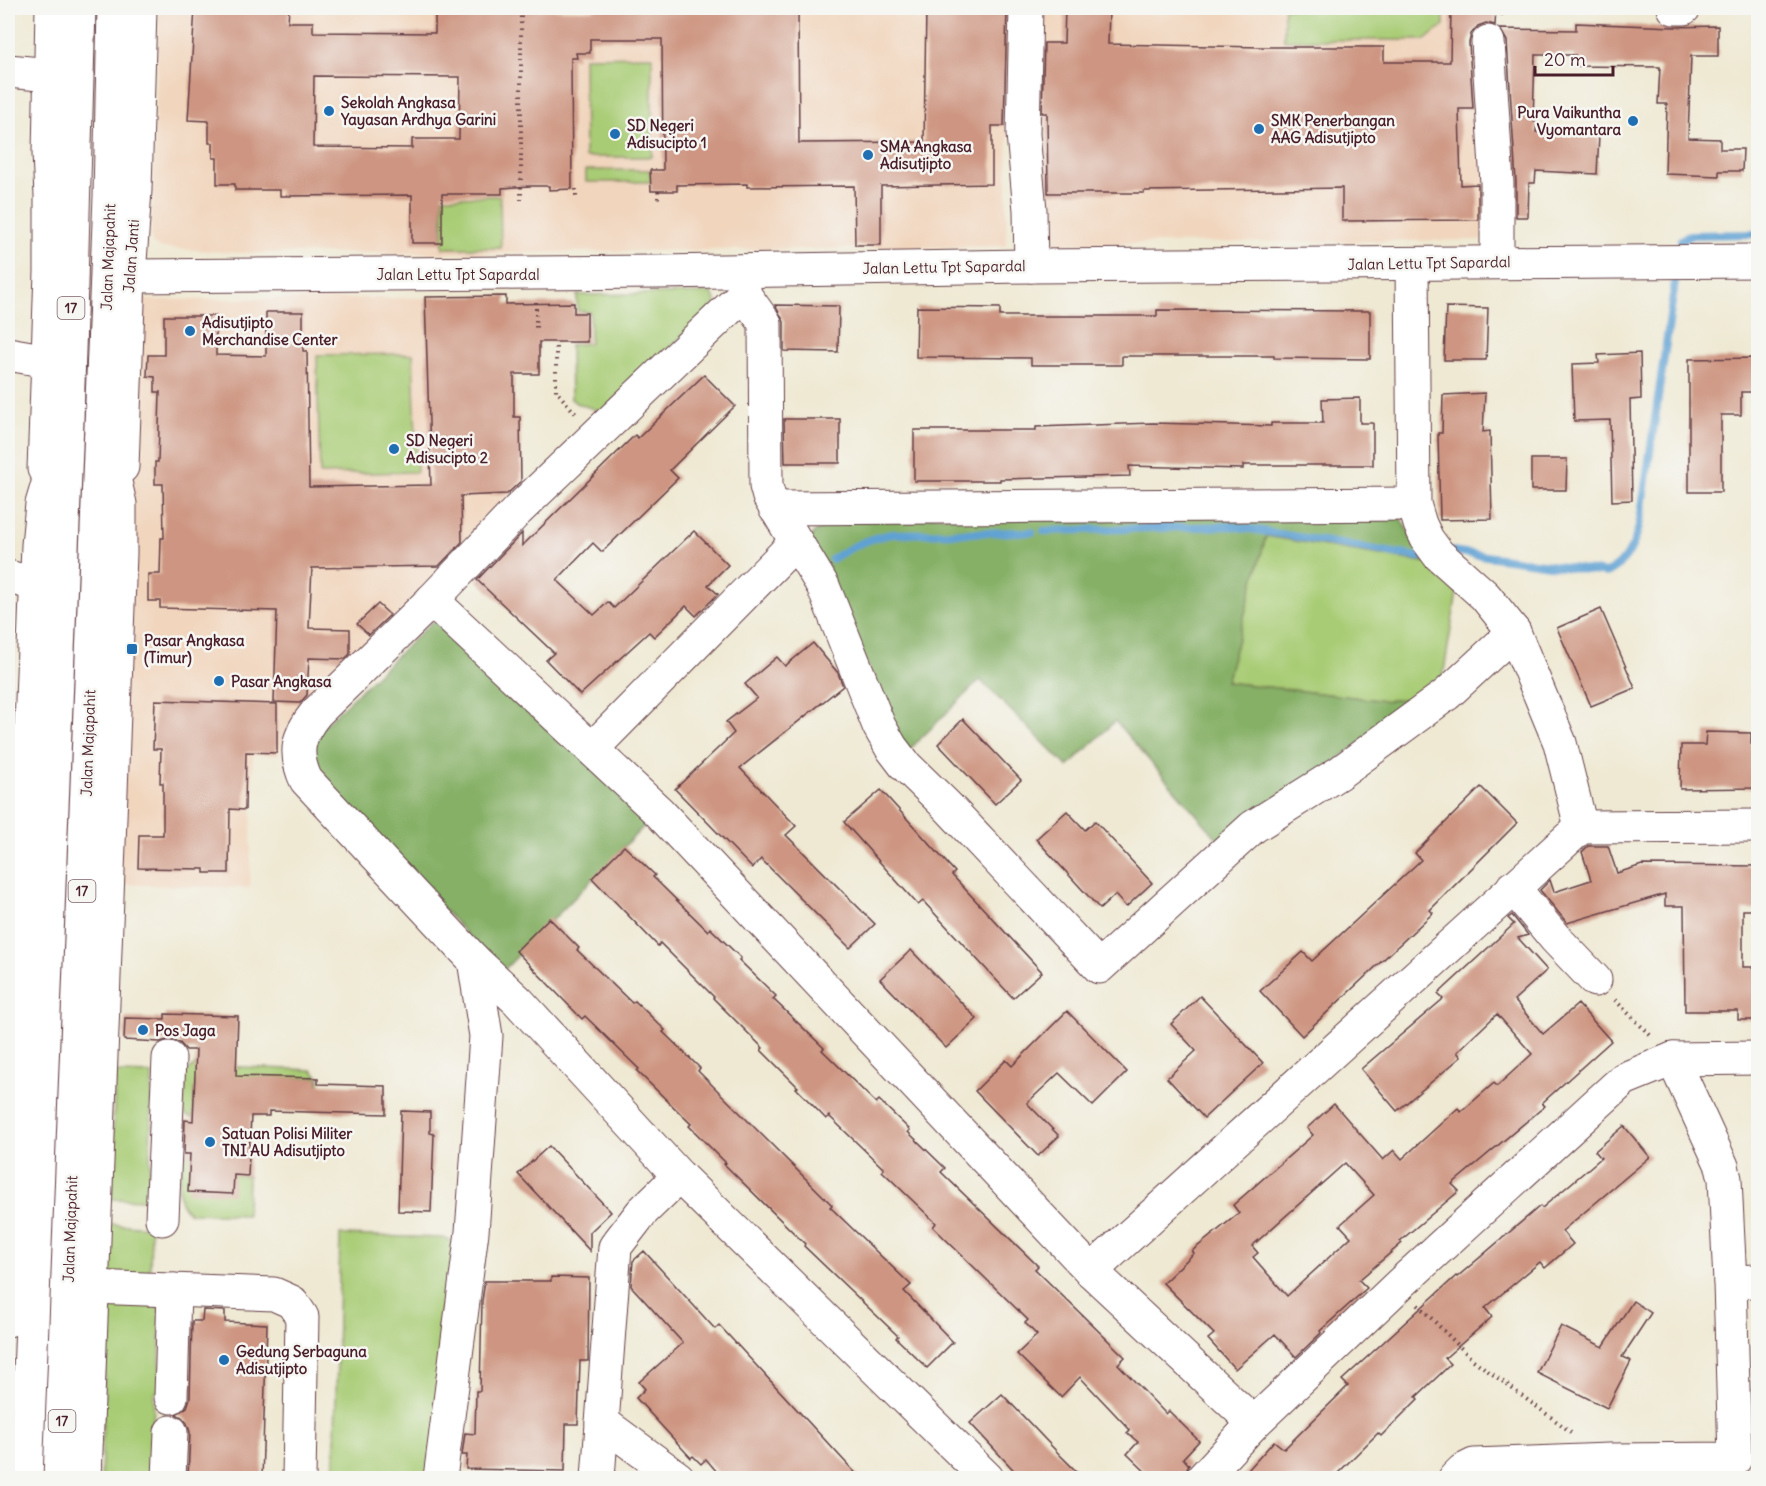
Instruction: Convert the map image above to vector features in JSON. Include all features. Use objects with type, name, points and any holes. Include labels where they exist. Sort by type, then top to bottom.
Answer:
[{"type":"main road","points":[[42,504],[48,361],[52,8]]},
{"type":"main road","name":"17","points":[[26,1479],[31,1032],[67,420],[79,8]]},
{"type":"main road","name":"Jalan Majapahit","points":[[60,1479],[98,797],[101,418],[110,196],[114,8]]},
{"type":"main road","name":"Jalan Janti","points":[[120,504],[129,276],[135,190],[140,8]]},
{"type":"main road","points":[[1026,8],[1023,134],[1030,210],[1030,266]]},
{"type":"main road","points":[[1674,8],[1684,8]]},
{"type":"main road","points":[[1488,42],[1497,183],[1497,262]]},
{"type":"main road","points":[[8,71],[51,75]]},
{"type":"main road","name":"Jalan Lettu Tpt Sapardal","points":[[129,276],[744,282],[1030,266],[1758,261]]},
{"type":"main road","points":[[1412,264],[1414,504],[1420,524],[1438,554],[1485,596],[1514,632],[1560,743],[1581,827]]},
{"type":"main road","points":[[987,1479],[680,1176],[518,1001],[474,960],[306,780],[299,764],[299,746],[307,725],[316,713],[432,600],[518,510],[596,436],[744,282],[765,323],[766,486],[775,508],[823,586],[879,726],[904,764],[948,807],[1099,967],[1253,827],[1339,773],[1447,694],[1514,632]]},
{"type":"main road","points":[[8,354],[48,361]]},
{"type":"main road","points":[[85,1479],[92,1287],[98,797],[120,504],[101,418]]},
{"type":"main road","points":[[8,1320],[31,1032],[19,712],[22,580],[67,420]]},
{"type":"main road","points":[[775,508],[1414,504]]},
{"type":"main road","points":[[592,749],[796,542]]},
{"type":"main road","points":[[432,600],[659,812],[1091,1271],[1254,1423]]},
{"type":"main road","points":[[1091,1271],[1581,827],[1758,826]]},
{"type":"main road","points":[[1513,887],[1555,938],[1603,988]]},
{"type":"main road","points":[[440,1479],[472,1232],[486,1036],[474,960]]},
{"type":"main road","points":[[162,1219],[169,1058]]},
{"type":"main road","points":[[1203,1479],[1254,1423],[1400,1284],[1624,1079],[1673,1059],[1758,1058]]},
{"type":"main road","points":[[1455,1479],[1474,1465],[1609,1460],[1747,1459],[1744,1281],[1722,1167],[1673,1059]]},
{"type":"main road","points":[[598,1479],[615,1247],[642,1212],[680,1176]]},
{"type":"main road","points":[[92,1287],[274,1294],[292,1302],[302,1317],[299,1479]]},
{"type":"main road","points":[[171,1397],[174,1290]]},
{"type":"main road","points":[[602,1422],[678,1479]]},
{"type":"main road","points":[[169,1479],[171,1432]]},
{"type":"path","points":[[521,8],[521,180]]},
{"type":"path","points":[[521,187],[521,200]]},
{"type":"path","points":[[576,189],[576,200]]},
{"type":"path","points":[[657,191],[658,199]]},
{"type":"path","points":[[536,292],[536,331]]},
{"type":"path","points":[[556,347],[556,391],[596,436]]},
{"type":"path","points":[[1603,988],[1673,1059]]},
{"type":"path","points":[[1400,1284],[1423,1312],[1473,1359],[1574,1434]]},
{"type":"shaded area","points":[[159,8],[1010,8],[1006,246],[502,253],[243,253],[160,248],[153,244],[151,236]]},
{"type":"shaded area","name":"SMK Penerbangan AAG Adisutjipto","points":[[1040,8],[1496,8],[1495,31],[1453,31],[1453,49],[1476,50],[1488,179],[1482,240],[1051,244],[1040,218],[1038,43]]},
{"type":"shaded area","points":[[424,298],[425,342],[511,341],[513,400],[517,401],[517,415],[521,415],[523,483],[463,542],[446,566],[296,715],[288,727],[278,755],[253,755],[250,888],[115,884],[138,300]]},
{"type":"green space","points":[[1284,8],[1444,8],[1444,25],[1425,40],[1284,40]]},
{"type":"green space","points":[[652,56],[652,157],[585,157],[584,57]]},
{"type":"green space","points":[[586,170],[650,170],[651,182],[586,182]]},
{"type":"green space","points":[[500,196],[501,248],[443,248],[443,197]]},
{"type":"green space","points":[[712,293],[716,303],[603,412],[576,403],[571,399],[570,345],[590,343],[590,312],[577,311],[577,295]]},
{"type":"green space","points":[[413,354],[417,472],[320,474],[317,355]]},
{"type":"green space","points":[[1397,513],[1429,563],[1266,536],[1226,682],[1386,701],[1412,698],[1442,683],[1222,844],[1115,721],[1068,767],[980,680],[907,752],[811,541],[813,533],[842,517]]},
{"type":"green space","points":[[1266,536],[1429,563],[1458,586],[1442,683],[1412,698],[1386,701],[1226,682]]},
{"type":"green space","points":[[434,620],[651,819],[502,972],[311,768],[316,733]]},
{"type":"green space","points":[[195,1065],[312,1070],[320,1078],[320,1084],[318,1084],[318,1078],[248,1077],[195,1081],[193,1118],[183,1112],[186,1073]]},
{"type":"green space","points":[[115,1073],[152,1074],[149,1200],[111,1199]]},
{"type":"green space","points":[[182,1154],[190,1154],[234,1175],[248,1176],[247,1215],[191,1213],[185,1209],[181,1203],[179,1187]]},
{"type":"green space","points":[[110,1224],[151,1227],[150,1274],[109,1277]]},
{"type":"green space","points":[[340,1235],[443,1238],[455,1242],[441,1478],[334,1478]]},
{"type":"green space","points":[[107,1299],[155,1305],[160,1310],[160,1388],[154,1395],[153,1433],[160,1438],[159,1478],[101,1478]]},
{"type":"building","points":[[195,8],[289,8],[288,22],[313,22],[313,32],[435,33],[435,8],[594,10],[594,8],[798,8],[799,143],[924,142],[926,8],[1007,8],[1004,126],[992,126],[992,184],[881,186],[881,245],[855,245],[854,186],[677,185],[677,191],[651,191],[650,170],[663,170],[662,39],[590,39],[590,53],[576,53],[577,58],[571,58],[572,189],[549,190],[549,186],[530,186],[502,188],[502,194],[442,194],[442,243],[412,243],[412,195],[280,196],[280,190],[235,190],[235,184],[217,184],[217,158],[213,158],[213,143],[209,143],[209,121],[188,120]],"holes":[[[314,76],[460,77],[459,139],[412,139],[412,148],[313,147]]]},
{"type":"building","name":"SMK Penerbangan AAG Adisutjipto","points":[[1065,8],[1109,8],[1108,44],[1384,47],[1384,62],[1450,62],[1451,8],[1496,8],[1495,25],[1486,23],[1478,26],[1471,34],[1469,43],[1473,109],[1459,109],[1461,185],[1478,184],[1478,220],[1342,221],[1342,188],[1048,193],[1047,113],[1042,113],[1044,43],[1064,43]]},
{"type":"building","points":[[1576,23],[1674,27],[1718,26],[1718,56],[1691,56],[1688,138],[1720,139],[1720,149],[1743,149],[1742,171],[1719,171],[1719,176],[1665,174],[1667,104],[1658,104],[1660,67],[1575,66],[1575,55],[1535,55],[1533,121],[1537,121],[1536,132],[1599,135],[1597,174],[1536,171],[1535,183],[1529,183],[1528,217],[1516,217],[1507,41],[1500,29],[1576,30]]},
{"type":"building","points":[[506,296],[506,304],[574,303],[574,313],[587,313],[587,342],[539,342],[539,374],[514,374],[514,417],[520,417],[521,481],[507,494],[461,496],[462,542],[439,566],[312,568],[309,628],[350,629],[350,654],[345,659],[309,658],[307,695],[300,703],[274,702],[277,611],[160,608],[160,601],[148,601],[148,574],[160,574],[161,538],[164,538],[163,484],[155,484],[155,462],[158,462],[160,392],[155,392],[155,377],[147,376],[148,355],[164,355],[164,316],[216,316],[216,355],[266,356],[266,312],[303,312],[303,351],[307,351],[309,487],[431,485],[425,297]]},
{"type":"building","points":[[775,305],[839,306],[838,352],[784,351],[784,322]]},
{"type":"building","points":[[917,307],[1000,308],[1000,316],[1157,316],[1157,310],[1370,311],[1370,359],[1274,358],[1274,356],[1122,356],[1122,365],[1031,365],[1031,358],[916,357]]},
{"type":"building","points":[[1446,307],[1488,308],[1486,360],[1444,360]]},
{"type":"building","points":[[1640,353],[1641,399],[1630,400],[1632,500],[1612,501],[1610,420],[1574,421],[1572,364],[1599,363],[1598,355]]},
{"type":"building","points":[[1758,358],[1758,392],[1741,392],[1741,415],[1721,415],[1721,492],[1689,492],[1689,359]]},
{"type":"building","points":[[704,375],[735,406],[670,470],[678,478],[602,552],[593,543],[557,580],[594,615],[608,602],[614,608],[694,531],[728,565],[708,585],[718,594],[696,616],[686,606],[654,637],[649,632],[580,695],[546,660],[554,653],[477,580],[522,533],[522,546],[635,435],[638,438]]},
{"type":"building","points":[[1485,393],[1483,432],[1490,431],[1492,519],[1440,520],[1438,433],[1442,433],[1443,395]]},
{"type":"building","points":[[1360,398],[1360,423],[1373,423],[1373,465],[1243,465],[1243,469],[1129,466],[1130,476],[1000,479],[1000,481],[914,481],[914,430],[1036,430],[1036,427],[1153,423],[1271,426],[1271,423],[1323,423],[1322,399]]},
{"type":"building","points":[[784,419],[840,419],[840,463],[785,463]]},
{"type":"building","points":[[1531,459],[1567,459],[1566,490],[1531,490]]},
{"type":"building","points":[[378,604],[390,615],[369,635],[357,624]]},
{"type":"building","points":[[1601,609],[1635,688],[1591,706],[1557,628]]},
{"type":"building","points":[[813,643],[838,673],[843,686],[740,768],[796,826],[786,835],[875,924],[850,948],[761,859],[752,868],[675,789],[734,733],[726,722],[757,698],[745,684],[777,657],[785,666]]},
{"type":"building","points":[[155,700],[277,704],[277,753],[246,752],[245,810],[230,809],[229,873],[204,873],[204,869],[138,868],[139,835],[163,835],[161,749],[153,749]]},
{"type":"building","points":[[963,719],[1021,780],[995,804],[938,744]]},
{"type":"building","points":[[1706,732],[1751,733],[1751,744],[1758,744],[1758,788],[1680,789],[1681,745],[1705,745]]},
{"type":"building","points":[[1481,787],[1517,823],[1430,910],[1433,913],[1302,1036],[1260,991],[1303,952],[1312,961],[1421,860],[1415,853]]},
{"type":"building","points":[[881,790],[955,872],[952,875],[1042,972],[1013,998],[923,901],[918,905],[844,822]]},
{"type":"building","points":[[1067,811],[1085,830],[1095,821],[1152,883],[1126,907],[1115,895],[1100,909],[1036,839]]},
{"type":"building","points":[[624,846],[708,931],[710,928],[741,958],[739,960],[776,996],[773,999],[824,1048],[822,1050],[876,1103],[879,1100],[910,1130],[908,1132],[945,1168],[941,1172],[1038,1266],[1035,1269],[1125,1357],[1118,1364],[1166,1414],[1169,1411],[1199,1441],[1183,1458],[1189,1465],[1185,1479],[1153,1479],[1127,1454],[1138,1442],[1127,1433],[1130,1430],[1080,1377],[1061,1397],[1017,1354],[1037,1335],[1025,1323],[1028,1320],[933,1227],[936,1223],[882,1171],[884,1169],[829,1116],[826,1119],[714,997],[660,943],[658,946],[592,878]]},
{"type":"building","points":[[1588,846],[1608,846],[1617,873],[1642,865],[1758,866],[1758,910],[1743,910],[1743,967],[1758,967],[1758,1020],[1738,1020],[1738,1011],[1685,1011],[1684,906],[1665,906],[1665,894],[1567,923],[1540,890],[1550,880],[1554,892],[1591,880],[1582,852]]},
{"type":"building","points":[[1512,915],[1528,935],[1518,938],[1547,970],[1514,1000],[1543,1034],[1578,1004],[1611,1041],[1542,1103],[1545,1106],[1452,1184],[1459,1191],[1400,1241],[1402,1243],[1359,1280],[1367,1288],[1320,1331],[1321,1333],[1296,1357],[1275,1334],[1235,1369],[1208,1339],[1214,1334],[1163,1283],[1194,1253],[1192,1251],[1239,1213],[1233,1205],[1313,1135],[1307,1128],[1334,1104],[1383,1160],[1394,1150],[1402,1159],[1458,1108],[1461,1112],[1494,1083],[1497,1086],[1532,1054],[1497,1014],[1457,1052],[1461,1057],[1397,1111],[1361,1069],[1443,999],[1438,994],[1514,924],[1508,918]],"holes":[[[1345,1163],[1374,1195],[1340,1225],[1351,1237],[1287,1296],[1253,1257],[1258,1253],[1252,1246]]]},
{"type":"building","points":[[549,918],[579,948],[577,950],[632,1003],[635,1001],[665,1030],[663,1032],[700,1068],[698,1071],[832,1205],[830,1207],[911,1285],[904,1291],[953,1342],[927,1368],[896,1338],[898,1336],[804,1246],[805,1244],[724,1164],[726,1163],[689,1126],[691,1124],[637,1071],[639,1069],[585,1016],[582,1019],[516,951]]},
{"type":"building","points":[[911,950],[977,1019],[946,1048],[880,979]]},
{"type":"building","points":[[1200,996],[1263,1063],[1204,1118],[1167,1078],[1196,1051],[1171,1024]]},
{"type":"building","points":[[1067,1011],[1127,1072],[1093,1106],[1059,1073],[1027,1103],[1059,1136],[1038,1156],[975,1091],[1006,1060],[1012,1066]]},
{"type":"building","points":[[165,1014],[238,1016],[236,1076],[318,1078],[318,1084],[386,1086],[386,1114],[269,1111],[269,1116],[251,1116],[248,1176],[234,1175],[233,1194],[188,1192],[190,1154],[184,1154],[185,1120],[193,1121],[196,1050],[186,1050],[180,1043],[170,1039],[160,1042],[124,1040],[125,1018],[165,1019]]},
{"type":"building","points":[[401,1111],[430,1112],[430,1133],[434,1134],[431,1212],[398,1211]]},
{"type":"building","points":[[1624,1126],[1650,1157],[1562,1231],[1573,1244],[1545,1268],[1540,1262],[1485,1308],[1492,1317],[1445,1358],[1451,1364],[1416,1397],[1418,1399],[1381,1436],[1378,1433],[1332,1479],[1240,1479],[1274,1441],[1284,1449],[1348,1386],[1342,1380],[1456,1276],[1601,1158],[1595,1151]]},
{"type":"building","points":[[549,1146],[611,1212],[590,1232],[590,1251],[518,1174]]},
{"type":"building","points":[[644,1251],[715,1329],[719,1325],[861,1479],[723,1479],[706,1459],[701,1464],[693,1456],[691,1458],[636,1398],[645,1389],[639,1382],[683,1343],[631,1286],[633,1261]]},
{"type":"building","points":[[551,1277],[589,1278],[588,1361],[580,1361],[578,1424],[566,1424],[565,1471],[466,1469],[467,1455],[462,1455],[465,1433],[475,1434],[476,1391],[480,1391],[482,1301],[485,1281],[551,1281]]},
{"type":"building","points":[[1633,1301],[1651,1313],[1622,1357],[1631,1361],[1607,1408],[1537,1373],[1561,1326],[1603,1347]]},
{"type":"building","name":"Gedung Serbaguna Adisutjipto","points":[[203,1310],[225,1311],[225,1322],[267,1324],[262,1479],[188,1479],[190,1432],[187,1423],[176,1414],[187,1407],[190,1398],[192,1321],[202,1321]]},
{"type":"building","points":[[1002,1394],[1084,1479],[1022,1479],[970,1423]]},
{"type":"waterway","points":[[1681,240],[1689,235],[1758,234]]},
{"type":"waterway","points":[[1451,551],[1606,573],[1625,558],[1633,545],[1640,521],[1675,282]]},
{"type":"waterway","points":[[1044,531],[1232,526],[1418,557],[1428,555]]},
{"type":"waterway","points":[[832,559],[861,543],[893,534],[1032,532]]},
{"type":"place","name":"Sekolah Angkasa Yayasan Ardhya Garini","points":[[329,111]]},
{"type":"place","name":"Pura Vaikuntha Vyomantara","points":[[1633,121]]},
{"type":"place","name":"SMK Penerbangan AAG Adisutjipto","points":[[1259,129]]},
{"type":"place","name":"SD Negeri Adisucipto 1","points":[[615,134]]},
{"type":"place","name":"SMA Angkasa Adisutjipto","points":[[868,155]]},
{"type":"place","name":"Adisutjipto Merchandise Center","points":[[190,331]]},
{"type":"place","name":"SD Negeri Adisucipto 2","points":[[394,449]]},
{"type":"place","name":"Pasar Angkasa (Timur)","points":[[132,649]]},
{"type":"place","name":"Pasar Angkasa","points":[[219,681]]},
{"type":"place","name":"Pos Jaga","points":[[143,1030]]},
{"type":"place","name":"Satuan Polisi Militer TNI AU Adisutjipto","points":[[210,1142]]},
{"type":"place","name":"Gedung Serbaguna Adisutjipto","points":[[224,1360]]}]
